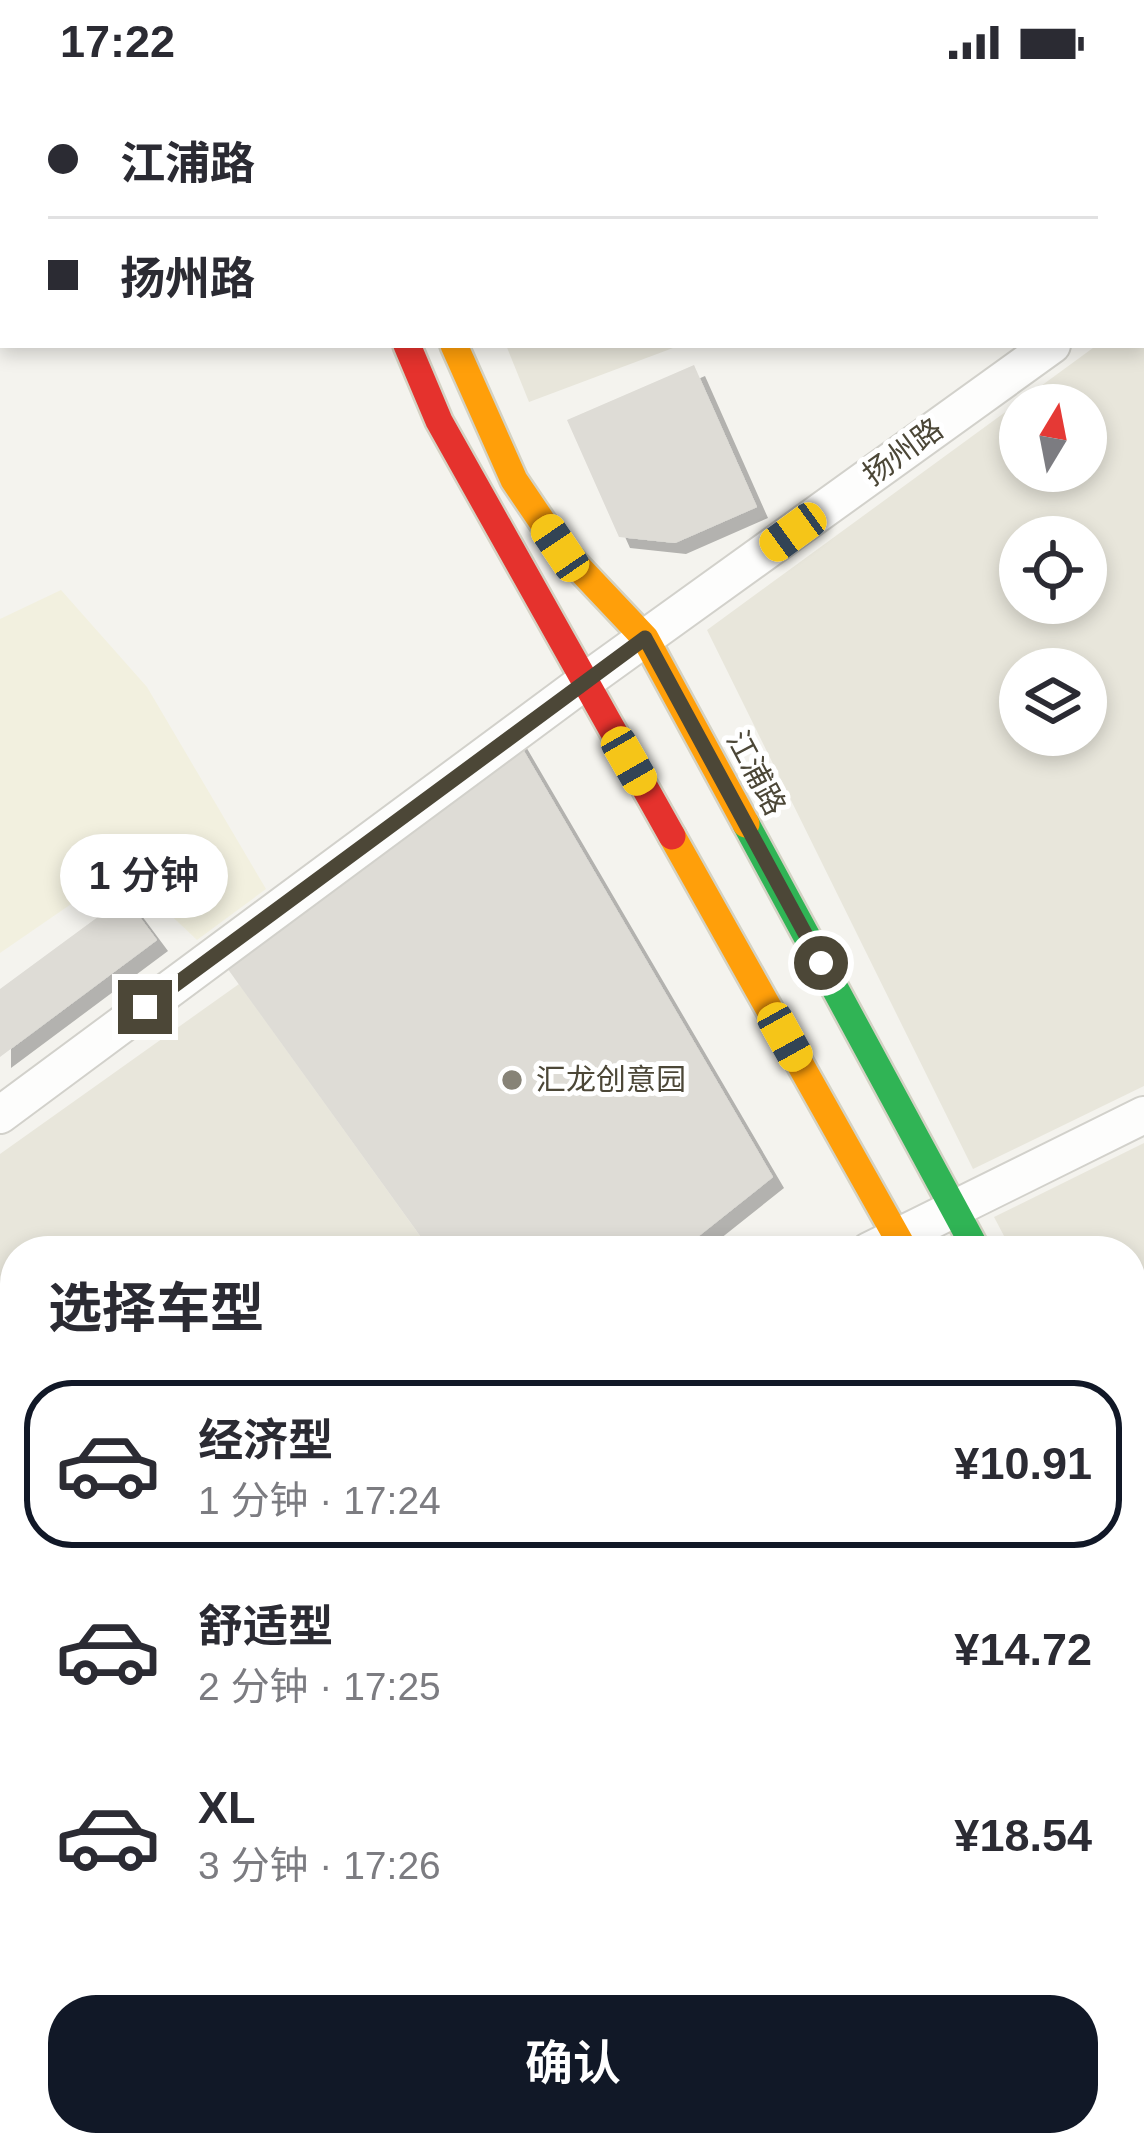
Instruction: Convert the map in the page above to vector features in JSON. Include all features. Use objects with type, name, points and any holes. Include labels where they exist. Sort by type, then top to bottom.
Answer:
[{"type":"main road","points":[[408,348],[439,421],[885,1236]]},
{"type":"main road","name":"江浦路","points":[[455,348],[514,480],[560,548],[645,638],[968,1236]]},
{"type":"street","name":"扬州路","points":[[0,1114],[584,682],[1048,348]]},
{"type":"street","points":[[906,1236],[954,1207],[1144,1115]]},
{"type":"shaded area","points":[[507,348],[673,348],[529,402]]},
{"type":"shaded area","points":[[1093,348],[1144,348],[1144,1086],[973,1169],[707,630],[999,417],[999,492],[1107,492],[1107,384],[1044,384]]},
{"type":"shaded area","points":[[61,590],[147,687],[266,889],[197,940],[122,869],[0,953],[0,619]]},
{"type":"shaded area","points":[[239,984],[420,1236],[0,1236],[0,1154]]},
{"type":"shaded area","points":[[1144,1143],[1144,1236],[1004,1236],[994,1217]]},
{"type":"building","points":[[694,365],[757,507],[675,543],[619,537],[567,420]]},
{"type":"building","name":"汇龙创意园","points":[[514,734],[773,1177],[699,1236],[420,1236],[217,954]]},
{"type":"building","points":[[125,897],[157,940],[0,1057],[0,989]]},
{"type":"traffic: fast","points":[[746,824],[969,1236]]},
{"type":"traffic: slow","points":[[455,348],[514,480],[560,548],[645,638],[746,824]]},
{"type":"traffic: slow","points":[[672,836],[897,1236]]},
{"type":"traffic: jam","points":[[408,348],[439,421],[672,836]]},
{"type":"place","name":"汇龙创意园","points":[[512,1080]]},
{"type":"route","points":[[145,1007],[645,638],[821,963]]}]
